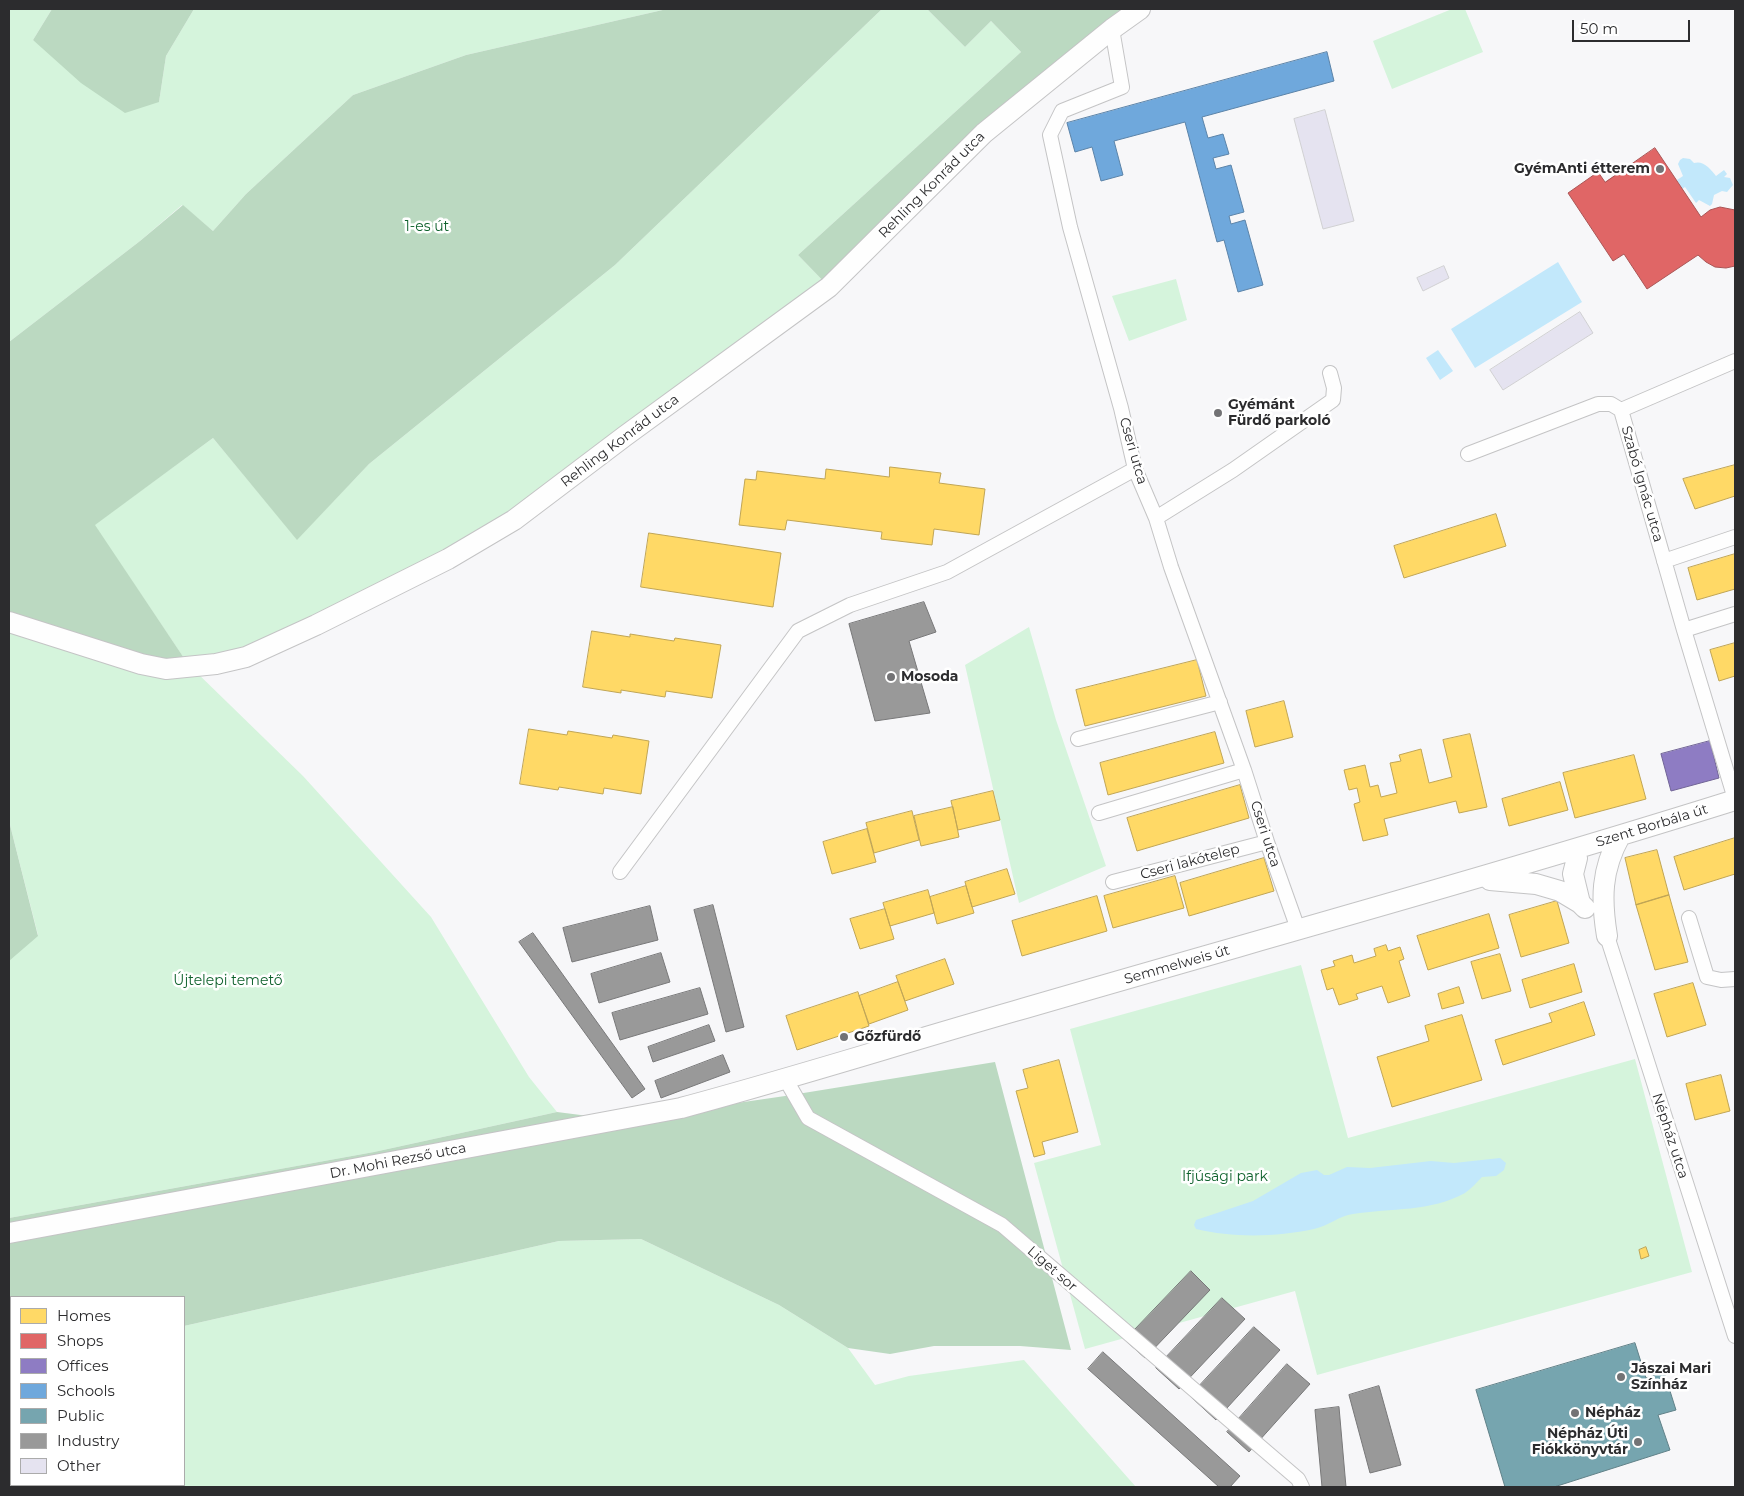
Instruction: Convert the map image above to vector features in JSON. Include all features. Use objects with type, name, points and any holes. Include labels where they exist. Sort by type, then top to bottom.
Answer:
[{"type":"street","name":"Rehling Konrád utca","points":[[9,622],[141,664],[166,669],[216,664],[246,657],[316,625],[448,559],[514,520],[624,436],[829,287],[984,133],[1112,29],[1140,9]]},
{"type":"street","name":"Cseri utca","points":[[1112,29],[1122,87],[1062,111],[1050,135],[1070,227],[1121,408],[1135,469],[1156,518],[1171,567],[1244,770],[1298,930]]},
{"type":"street","name":"Szabó Ignác utca","points":[[1735,361],[1621,410],[1735,800]]},
{"type":"street","points":[[1156,518],[1233,470],[1333,400],[1334,388],[1330,372]]},
{"type":"street","points":[[1468,454],[1598,404],[1611,404],[1621,410]]},
{"type":"street","points":[[620,872],[798,631],[850,605],[947,572],[1135,469]]},
{"type":"street","name":"Szabó Ignác utca","points":[[1664,561],[1735,538]]},
{"type":"street","points":[[1684,630],[1735,614]]},
{"type":"street","points":[[1078,739],[1220,702]]},
{"type":"street","points":[[1100,813],[1244,770]]},
{"type":"street","name":"Szent Borbála út","points":[[1575,853],[1620,836],[1735,800]]},
{"type":"street","points":[[1607,936],[1602,899],[1606,869],[1611,852],[1620,836]]},
{"type":"street","name":"Cseri lakótelep","points":[[1112,882],[1267,842]]},
{"type":"street","points":[[1575,853],[1588,866],[1602,899]]},
{"type":"street","points":[[1575,853],[1572,874],[1580,903]]},
{"type":"street","name":"Semmelweis út","points":[[786,1080],[1004,1014],[1473,879],[1575,853]]},
{"type":"street","points":[[1473,879],[1536,884],[1560,891],[1580,903],[1607,936]]},
{"type":"street","points":[[1689,918],[1707,977],[1734,982]]},
{"type":"street","name":"Népház utca","points":[[1607,936],[1735,1336]]},
{"type":"street","name":"Dr. Mohi Rezső utca","points":[[9,1233],[681,1108],[786,1080]]},
{"type":"street","name":"Liget sor","points":[[786,1080],[808,1118],[1002,1225],[1298,1479],[1302,1487]]},
{"type":"green space","points":[[9,9],[52,9],[33,40],[159,102],[166,56],[194,9],[667,9],[466,55],[353,95],[246,194],[213,231],[182,205],[140,241],[9,342]]},
{"type":"green space","points":[[52,9],[194,9],[166,56],[159,102],[125,113],[81,83],[33,40]]},
{"type":"green space","name":"1-es út","points":[[667,9],[882,9],[615,265],[369,464],[297,540],[213,438],[95,525],[190,667],[9,622],[9,342],[140,241],[183,205],[213,231],[246,194],[353,95],[466,55]]},
{"type":"green space","name":"Újtelepi temető","points":[[882,9],[927,9],[965,47],[991,21],[1021,52],[798,255],[829,287],[514,520],[316,625],[191,667],[303,776],[431,917],[529,1077],[557,1112],[374,1152],[9,1218],[9,942],[38,935],[9,821],[9,622],[190,667],[94,525],[213,438],[297,539],[369,464],[615,265]]},
{"type":"green space","points":[[927,9],[1140,9],[1112,29],[829,287],[798,255],[1021,52],[991,21],[965,47]]},
{"type":"green space","points":[[1452,9],[1465,9],[1483,52],[1392,89],[1373,41]]},
{"type":"green space","points":[[1176,279],[1187,320],[1129,341],[1112,296]]},
{"type":"green space","points":[[1029,627],[1056,720],[1106,866],[1019,903],[965,665]]},
{"type":"green space","points":[[9,821],[38,936],[9,961]]},
{"type":"green space","name":"Ifjúsági park","points":[[1301,965],[1348,1138],[1635,1059],[1692,1272],[1317,1375],[1295,1291],[1085,1349],[1034,1163],[1101,1145],[1070,1029]]},
{"type":"green space","points":[[995,1062],[1071,1350],[1020,1346],[934,1346],[890,1354],[848,1348],[779,1305],[641,1239],[559,1241],[185,1326],[185,1296],[10,1296],[9,1434],[9,1218],[374,1152],[557,1112],[620,1120],[785,1096]]},
{"type":"green space","points":[[641,1239],[779,1305],[848,1348],[875,1385],[909,1376],[1024,1360],[1136,1487],[9,1487],[10,1434],[10,1486],[185,1486],[185,1326],[559,1241]]},
{"type":"water","points":[[1683,158],[1690,159],[1694,163],[1704,164],[1716,176],[1724,170],[1727,174],[1724,177],[1730,178],[1733,185],[1727,192],[1722,191],[1714,195],[1710,206],[1699,200],[1696,203],[1685,187],[1682,189],[1677,180],[1683,176],[1678,164]]},
{"type":"water","points":[[1558,262],[1582,302],[1475,368],[1451,329]]},
{"type":"water","points":[[1438,350],[1453,371],[1440,380],[1426,358]]},
{"type":"water","points":[[1500,1158],[1506,1163],[1504,1170],[1496,1176],[1482,1177],[1465,1193],[1452,1199],[1425,1206],[1353,1214],[1319,1228],[1285,1234],[1225,1234],[1196,1229],[1194,1225],[1196,1220],[1253,1201],[1301,1173],[1317,1170],[1324,1175],[1329,1175],[1347,1167],[1370,1168],[1431,1161],[1454,1163]]},
{"type":"building: Homes","points":[[1735,465],[1735,496],[1695,509],[1683,479]]},
{"type":"building: Homes","points":[[890,467],[941,473],[939,483],[985,489],[979,535],[934,529],[932,545],[881,539],[882,532],[787,520],[785,530],[739,525],[745,479],[756,480],[757,471],[825,479],[826,469],[889,477]]},
{"type":"building: Homes","points":[[1496,514],[1506,546],[1404,578],[1394,546]]},
{"type":"building: Homes","points":[[649,533],[781,553],[773,607],[641,587]]},
{"type":"building: Homes","points":[[1735,554],[1735,589],[1697,600],[1688,568]]},
{"type":"building: Homes","points":[[592,631],[630,637],[630,634],[674,641],[675,638],[721,645],[712,698],[666,691],[665,697],[621,690],[621,693],[583,687]]},
{"type":"building: Homes","points":[[1735,643],[1735,676],[1719,681],[1710,650]]},
{"type":"building: Homes","points":[[1197,660],[1206,696],[1085,726],[1076,690]]},
{"type":"building: Homes","points":[[1284,701],[1293,737],[1255,747],[1246,711]]},
{"type":"building: Homes","points":[[529,729],[567,735],[568,731],[612,738],[613,735],[649,741],[641,794],[604,788],[603,794],[559,787],[558,790],[520,784]]},
{"type":"building: Homes","points":[[1215,732],[1224,763],[1108,795],[1100,763]]},
{"type":"building: Homes","points":[[1470,734],[1487,807],[1459,813],[1456,801],[1384,819],[1388,835],[1363,841],[1354,804],[1360,802],[1357,788],[1349,790],[1344,770],[1365,765],[1370,787],[1378,785],[1381,797],[1397,793],[1390,763],[1401,761],[1399,755],[1421,749],[1429,783],[1452,777],[1443,740]]},
{"type":"building: Homes","points":[[1634,755],[1646,799],[1575,818],[1563,773]]},
{"type":"building: Homes","points":[[1560,782],[1568,810],[1509,826],[1502,799]]},
{"type":"building: Homes","points":[[1240,785],[1249,818],[1137,851],[1127,818]]},
{"type":"building: Homes","points":[[993,791],[1000,820],[958,830],[951,801]]},
{"type":"building: Homes","points":[[953,807],[959,837],[921,846],[914,816]]},
{"type":"building: Homes","points":[[912,811],[919,840],[874,853],[866,823]]},
{"type":"building: Homes","points":[[867,829],[876,862],[832,874],[823,842]]},
{"type":"building: Homes","points":[[1735,838],[1735,874],[1684,890],[1674,857]]},
{"type":"building: Homes","points":[[1657,850],[1669,895],[1636,905],[1625,858]]},
{"type":"building: Homes","points":[[1264,858],[1274,891],[1189,916],[1180,883]]},
{"type":"building: Homes","points":[[1007,869],[1015,894],[972,907],[965,882]]},
{"type":"building: Homes","points":[[1175,876],[1184,908],[1113,928],[1104,896]]},
{"type":"building: Homes","points":[[966,886],[974,913],[937,924],[930,897]]},
{"type":"building: Homes","points":[[928,890],[934,913],[890,926],[883,903]]},
{"type":"building: Homes","points":[[1669,895],[1688,962],[1655,970],[1636,905]]},
{"type":"building: Homes","points":[[1097,896],[1107,931],[1022,956],[1012,921]]},
{"type":"building: Homes","points":[[1557,901],[1569,943],[1521,957],[1509,915]]},
{"type":"building: Homes","points":[[885,909],[894,939],[860,949],[850,919]]},
{"type":"building: Homes","points":[[1489,914],[1499,948],[1428,970],[1417,936]]},
{"type":"building: Homes","points":[[1386,945],[1388,951],[1400,947],[1404,959],[1399,961],[1410,996],[1388,1003],[1382,986],[1356,994],[1358,999],[1339,1005],[1333,988],[1327,990],[1321,970],[1335,966],[1333,961],[1352,955],[1354,963],[1376,956],[1374,949]]},
{"type":"building: Homes","points":[[1500,954],[1511,991],[1482,999],[1471,962]]},
{"type":"building: Homes","points":[[945,959],[954,984],[905,1001],[896,976]]},
{"type":"building: Homes","points":[[1574,964],[1582,992],[1530,1008],[1522,980]]},
{"type":"building: Homes","points":[[898,982],[908,1010],[869,1024],[859,996]]},
{"type":"building: Homes","points":[[1693,983],[1706,1025],[1667,1037],[1654,994]]},
{"type":"building: Homes","points":[[1459,987],[1464,1003],[1442,1009],[1438,994]]},
{"type":"building: Homes","points":[[858,992],[869,1026],[797,1050],[786,1016]]},
{"type":"building: Homes","points":[[1584,1002],[1595,1035],[1503,1065],[1495,1040],[1552,1022],[1549,1014]]},
{"type":"building: Homes","points":[[1462,1015],[1482,1080],[1392,1107],[1377,1057],[1429,1041],[1425,1026]]},
{"type":"building: Homes","points":[[1059,1060],[1078,1132],[1042,1142],[1045,1154],[1034,1157],[1016,1091],[1028,1088],[1023,1070]]},
{"type":"building: Homes","points":[[1721,1075],[1730,1111],[1695,1120],[1686,1084]]},
{"type":"building: Homes","points":[[1646,1247],[1649,1256],[1641,1259],[1639,1250]]},
{"type":"building: Shops","points":[[1655,148],[1701,217],[1710,210],[1720,207],[1735,210],[1735,266],[1726,268],[1715,267],[1698,255],[1647,289],[1624,254],[1613,261],[1568,193],[1598,172],[1605,182]]},
{"type":"building: Offices","points":[[1710,741],[1719,778],[1671,791],[1661,754]]},
{"type":"building: Schools","points":[[1327,52],[1334,81],[1202,117],[1208,138],[1223,134],[1229,154],[1213,158],[1216,169],[1231,165],[1244,212],[1229,216],[1231,224],[1245,220],[1263,285],[1238,292],[1224,240],[1217,242],[1185,122],[1114,141],[1123,175],[1101,181],[1092,147],[1075,152],[1067,123]]},
{"type":"building: Public","name":"Népház","points":[[1635,1343],[1646,1378],[1664,1372],[1676,1410],[1658,1415],[1670,1450],[1554,1487],[1505,1487],[1476,1390]]},
{"type":"building: Industry","name":"Mosoda","points":[[924,602],[936,632],[909,641],[930,713],[875,721],[849,624]]},
{"type":"building: Industry","points":[[713,905],[744,1027],[726,1032],[694,910]]},
{"type":"building: Industry","points":[[650,906],[658,940],[572,962],[563,928]]},
{"type":"building: Industry","points":[[533,933],[645,1089],[632,1098],[519,942]]},
{"type":"building: Industry","points":[[661,953],[670,982],[599,1003],[591,974]]},
{"type":"building: Industry","points":[[700,988],[708,1014],[620,1040],[612,1013]]},
{"type":"building: Industry","points":[[709,1025],[715,1041],[653,1062],[648,1047]]},
{"type":"building: Industry","points":[[723,1055],[730,1072],[661,1098],[655,1081]]},
{"type":"building: Industry","points":[[1191,1271],[1210,1290],[1145,1358],[1125,1340]]},
{"type":"building: Industry","points":[[1222,1298],[1245,1319],[1179,1389],[1156,1368]]},
{"type":"building: Industry","points":[[1254,1327],[1280,1350],[1216,1420],[1190,1396]]},
{"type":"building: Industry","points":[[1103,1352],[1240,1476],[1230,1487],[1219,1487],[1088,1369]]},
{"type":"building: Industry","points":[[1287,1364],[1310,1384],[1249,1452],[1227,1432]]},
{"type":"building: Industry","points":[[1379,1386],[1401,1465],[1370,1473],[1349,1395]]},
{"type":"building: Industry","points":[[1339,1407],[1346,1487],[1322,1487],[1315,1410]]},
{"type":"building: Other","points":[[1325,110],[1354,221],[1323,229],[1294,119]]},
{"type":"building: Other","points":[[1444,266],[1449,278],[1423,291],[1417,278]]},
{"type":"building: Other","points":[[1580,312],[1593,333],[1503,390],[1490,370]]},
{"type":"place","name":"GyémAnti étterem","points":[[1660,169]]},
{"type":"place","name":"Gyémánt Fürdő parkoló","points":[[1218,413]]},
{"type":"place","name":"Mosoda","points":[[891,677]]},
{"type":"place","name":"Gőzfürdő","points":[[844,1037]]},
{"type":"place","name":"Jászai Mari Színház","points":[[1621,1377]]},
{"type":"place","name":"Népház","points":[[1575,1413]]},
{"type":"place","name":"Népház Úti Fiókkönyvtár","points":[[1638,1442]]}]
